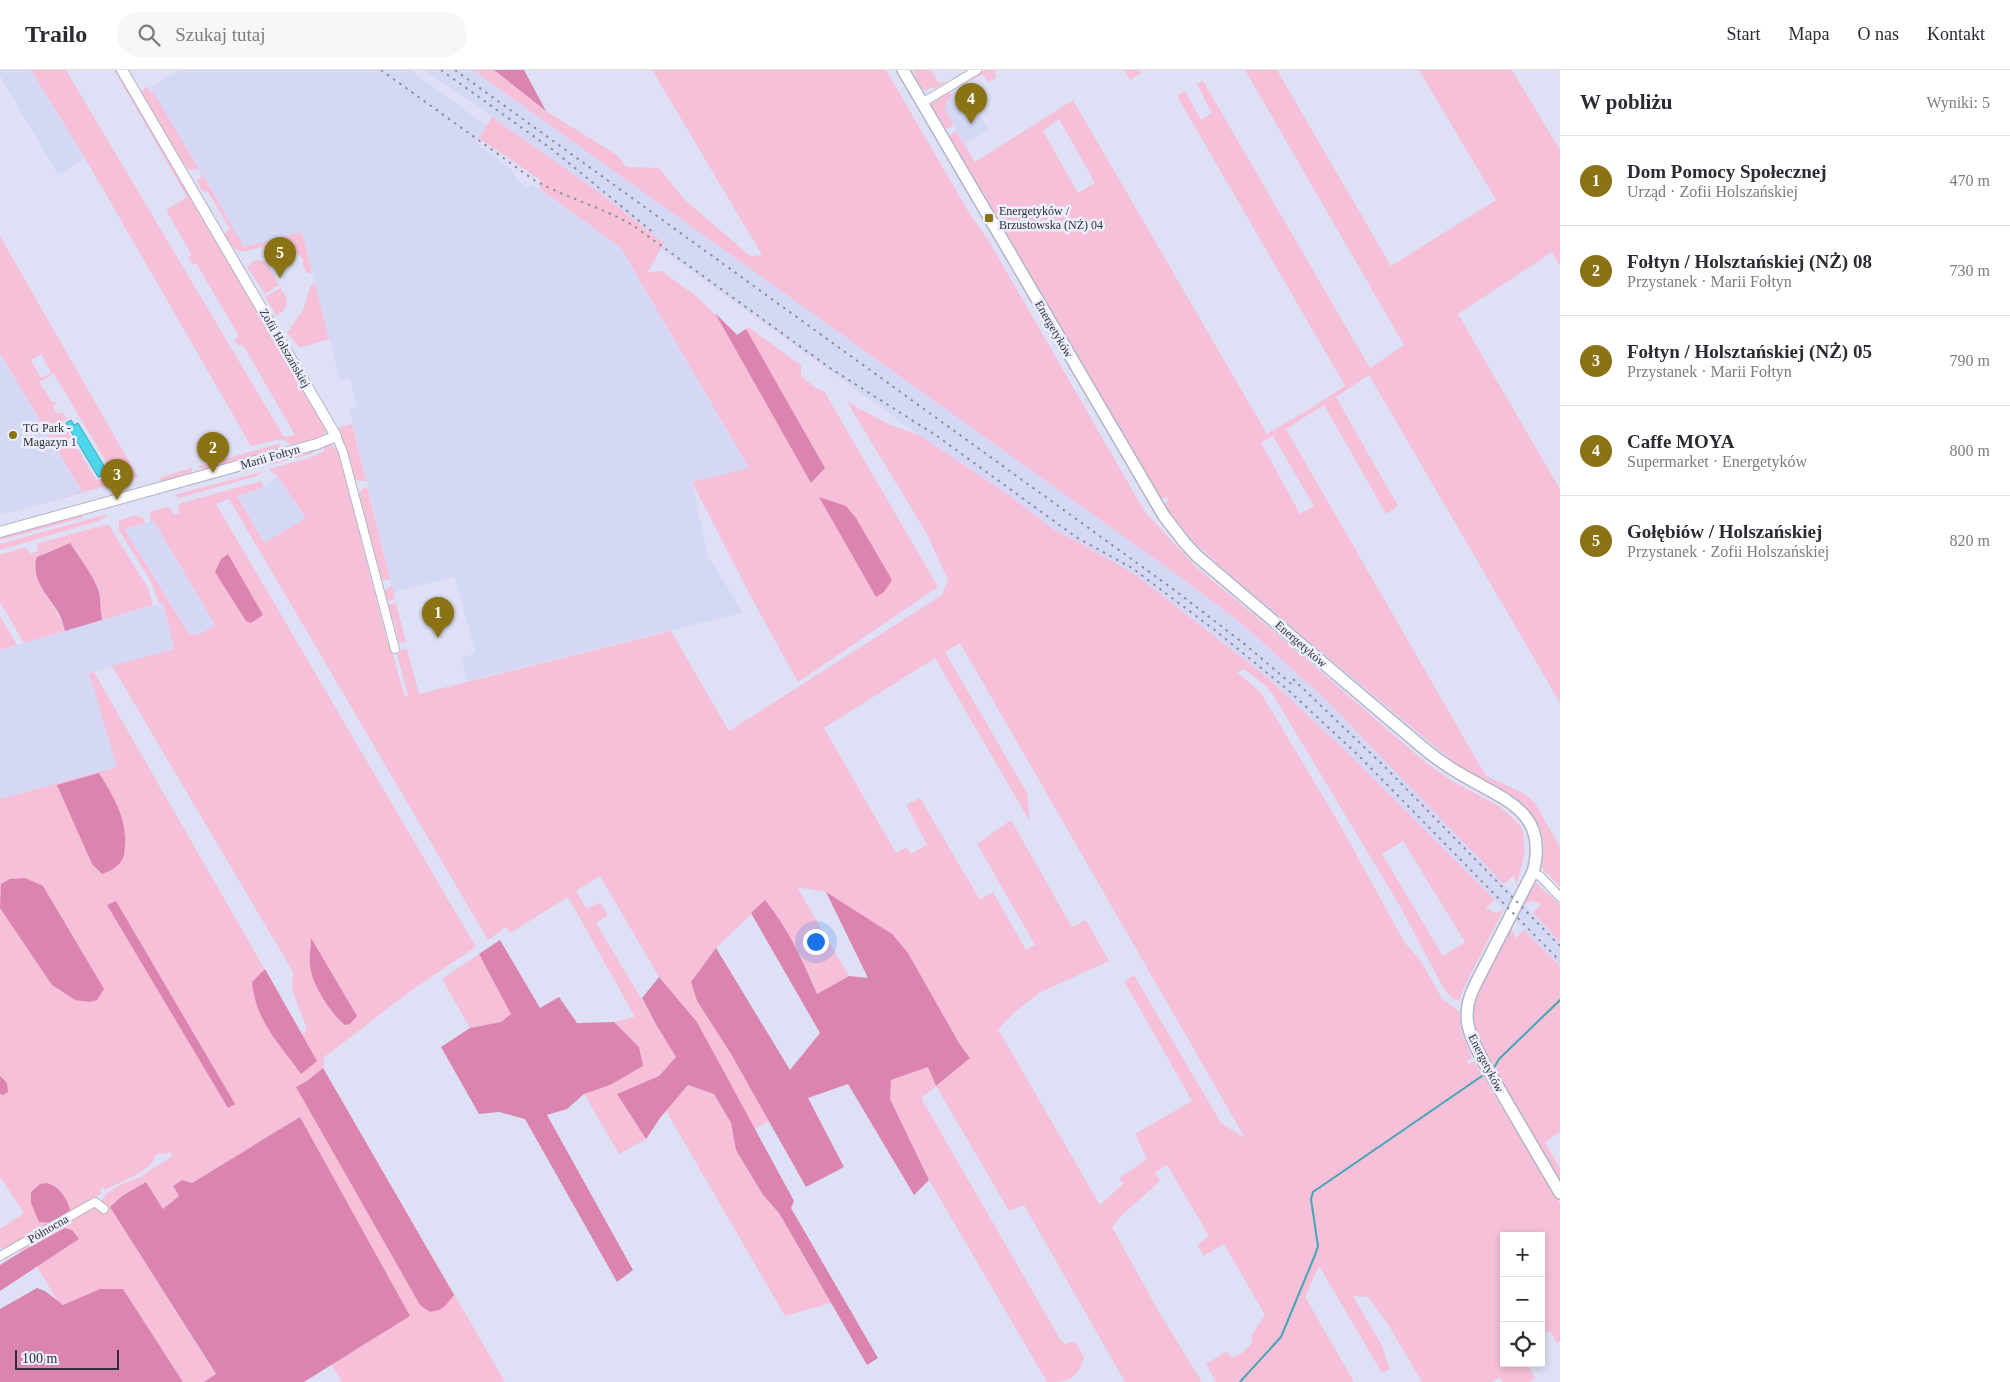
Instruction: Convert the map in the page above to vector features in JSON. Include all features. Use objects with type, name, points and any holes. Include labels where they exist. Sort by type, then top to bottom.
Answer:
[{"type":"main road","name":"Energetyków","points":[[903,70],[1161,510],[1175,530],[1197,556],[1421,746],[1459,774],[1505,798],[1524,813],[1535,834],[1537,855],[1533,872],[1470,994],[1466,1014],[1473,1041],[1560,1193]]},
{"type":"street","name":"Zofii Holszańskiej","points":[[122,70],[336,436],[343,452],[395,649]]},
{"type":"street","points":[[922,103],[977,70]]},
{"type":"street","name":"Marii Fołtyn","points":[[0,532],[317,444],[336,436]]},
{"type":"street","points":[[1533,872],[1541,877],[1560,897]]},
{"type":"street","name":"Północna","points":[[0,1256],[95,1202],[104,1209]]},
{"type":"shaded area","points":[[0,70],[31,70],[85,158],[58,175],[0,76]]},
{"type":"shaded area","points":[[31,70],[66,70],[284,437],[295,435],[243,345],[239,346],[234,340],[239,336],[196,263],[192,264],[188,258],[191,254],[166,210],[187,197],[114,70],[117,70],[324,423],[322,424],[326,432],[318,440],[293,445],[281,439],[251,446],[85,158]]},
{"type":"shaded area","points":[[180,70],[410,70],[487,126],[476,143],[515,172],[515,179],[529,188],[532,184],[621,248],[749,468],[692,482],[708,557],[742,610],[741,613],[467,681],[461,658],[476,653],[454,577],[393,592],[349,408],[357,406],[350,379],[340,381],[302,232],[244,248],[150,88]]},
{"type":"shaded area","points":[[425,70],[473,70],[1187,582],[1244,627],[1324,698],[1560,942],[1560,966],[1350,755],[1268,678],[1237,653],[1136,575],[1056,531],[1003,491],[919,435],[661,249],[664,243],[597,191]]},
{"type":"shaded area","points":[[473,70],[494,70],[546,111],[617,155],[626,167],[659,168],[684,199],[750,256],[762,255],[652,70],[886,70],[968,211],[990,243],[1145,512],[1195,566],[1283,639],[1425,762],[1452,781],[1499,806],[1517,822],[1523,831],[1525,852],[1516,887],[1516,881],[1513,876],[1504,884],[1324,698],[1244,626],[1187,582]]},
{"type":"shaded area","points":[[494,70],[524,70],[546,111]]},
{"type":"shaded area","points":[[913,70],[931,70],[939,83],[943,81],[944,83],[934,89],[933,87],[927,90],[922,89]]},
{"type":"shaded area","points":[[985,70],[995,70],[996,78],[988,82],[983,74],[971,81],[970,79]]},
{"type":"shaded area","points":[[1124,70],[1139,70],[1141,73],[1130,80]]},
{"type":"shaded area","points":[[1245,70],[1277,70],[1391,266],[1496,200],[1419,70],[1512,70],[1560,150],[1560,266],[1552,252],[1458,314],[1560,489],[1560,703],[1369,375],[1336,397],[1398,506],[1386,514],[1324,405],[1286,429],[1486,776],[1523,793],[1535,803],[1560,847],[1560,887],[1541,867],[1544,849],[1542,834],[1537,822],[1529,812],[1507,795],[1466,771],[1434,746],[1223,569],[1175,523],[1164,506],[1168,500],[1166,497],[1159,500],[949,141],[950,135],[956,131],[975,162],[1073,100],[1267,434],[1345,386],[1177,96],[1185,91],[1201,120],[1212,113],[1197,84],[1203,81],[1370,368],[1404,345]],"holes":[[[1059,119],[1095,183],[1078,193],[1043,131]],[[1273,436],[1314,506],[1300,514],[1261,443]]]},
{"type":"shaded area","points":[[147,86],[151,93],[153,92],[199,169],[190,170],[186,167],[140,94]]},
{"type":"shaded area","points":[[960,87],[977,117],[980,115],[988,129],[964,144],[945,109],[946,102],[952,96],[952,93]]},
{"type":"shaded area","points":[[948,92],[953,95],[946,102],[945,109],[953,123],[951,127],[945,129],[942,128],[930,107],[933,101]]},
{"type":"shaded area","points":[[492,117],[597,191],[664,243],[648,272],[662,271],[697,297],[737,335],[748,327],[801,365],[801,376],[817,389],[824,391],[938,587],[798,682],[751,597],[692,482],[749,468],[621,248],[540,189],[540,180],[479,138]]},
{"type":"shaded area","points":[[203,175],[244,247],[302,232],[312,273],[307,273],[302,263],[304,261],[297,252],[284,244],[280,243],[279,247],[267,246],[244,251],[236,250],[224,234],[230,229],[208,192],[202,191],[197,180]]},
{"type":"shaded area","points":[[0,236],[138,477],[0,516],[82,492],[0,353]],"holes":[[[41,354],[51,373],[41,378],[31,360]],[[54,374],[114,475],[96,480],[62,422],[67,418],[62,413],[56,413],[53,407],[56,402],[52,402],[39,382]]]},
{"type":"shaded area","points":[[255,260],[264,262],[267,265],[279,285],[265,294],[247,267]]},
{"type":"shaded area","points":[[315,284],[329,339],[300,348],[287,333],[304,308],[310,286]]},
{"type":"shaded area","points":[[280,288],[285,295],[287,303],[284,310],[276,315],[265,297]]},
{"type":"shaded area","points":[[715,313],[737,335],[746,329],[825,468],[811,483]]},
{"type":"shaded area","points":[[0,353],[82,493],[0,515]]},
{"type":"shaded area","points":[[847,402],[888,424],[919,435],[1003,491],[1056,531],[1136,575],[1268,678],[1350,755],[1495,900],[1486,908],[1496,913],[1504,909],[1464,987],[1459,1001],[1453,999],[1444,989],[1401,908],[1273,695],[1266,686],[1244,669],[1237,672],[1261,693],[1340,825],[1405,943],[1420,960],[1443,1000],[1459,1011],[1461,1030],[1472,1058],[1467,1061],[1469,1064],[1474,1061],[1560,1204],[1560,1341],[1557,1343],[1550,1331],[1545,1332],[1545,1232],[1500,1232],[1500,1367],[1528,1367],[1535,1378],[1529,1382],[1503,1382],[1500,1377],[1492,1382],[1422,1382],[1389,1326],[1368,1297],[1353,1296],[1381,1344],[1390,1369],[1382,1373],[1319,1266],[1305,1297],[1354,1382],[1216,1382],[1206,1364],[1227,1351],[1232,1358],[1242,1353],[1253,1342],[1251,1336],[1265,1315],[1224,1244],[1204,1256],[1197,1245],[1209,1236],[1167,1165],[1155,1173],[1160,1181],[1120,1217],[1112,1227],[1159,1312],[1202,1382],[1125,1382],[1024,1205],[1009,1211],[936,1086],[921,1098],[1060,1339],[1065,1344],[1072,1342],[1077,1344],[1084,1358],[1078,1371],[1071,1378],[1047,1382],[929,1180],[890,1099],[891,1080],[928,1067],[937,1086],[970,1057],[959,1043],[908,953],[852,909],[826,892],[797,887],[849,976],[817,994],[795,945],[765,901],[716,948],[691,982],[697,1001],[731,1054],[769,1121],[754,1129],[697,1022],[659,977],[600,876],[576,891],[587,909],[598,903],[601,904],[607,913],[606,917],[596,923],[676,1057],[659,1076],[617,1094],[646,1139],[619,1154],[584,1094],[610,1085],[639,1047],[614,1022],[635,1017],[568,897],[510,933],[506,927],[488,940],[229,499],[216,504],[476,947],[415,988],[324,1057],[323,1068],[505,1382],[342,1382],[332,1365],[410,1316],[300,1117],[192,1183],[182,1180],[173,1186],[180,1196],[163,1209],[146,1182],[122,1196],[110,1207],[216,1375],[204,1382],[183,1382],[123,1289],[60,1305],[27,1250],[21,1252],[19,1248],[88,1209],[102,1205],[102,1200],[106,1194],[120,1185],[140,1177],[172,1156],[171,1152],[166,1154],[158,1153],[148,1167],[141,1172],[105,1190],[103,1187],[100,1189],[101,1193],[92,1201],[28,1240],[15,1242],[5,1248],[0,1248],[0,1229],[24,1213],[0,1177],[0,799],[117,767],[89,673],[94,672],[302,1034],[307,1030],[292,989],[293,972],[112,666],[174,649],[163,603],[159,603],[151,582],[119,530],[119,521],[136,515],[143,518],[145,523],[124,529],[189,634],[198,635],[215,625],[154,521],[151,522],[150,514],[152,511],[167,507],[171,509],[174,515],[179,513],[178,507],[181,503],[261,481],[264,487],[237,496],[264,543],[306,518],[277,476],[269,469],[312,457],[324,451],[324,446],[332,445],[339,454],[387,641],[391,648],[405,697],[408,696],[397,654],[401,650],[407,649],[419,694],[671,631],[729,731],[942,595],[948,580],[927,534]],"holes":[[[960,643],[1245,1138],[1221,1123],[1134,975],[1124,981],[1192,1101],[1135,1134],[1147,1159],[1119,1178],[1123,1184],[1100,1205],[998,1029],[1016,1011],[1039,993],[1109,961],[1086,920],[1072,927],[1011,820],[977,844],[1035,945],[1026,950],[993,892],[980,900],[920,798],[906,805],[927,845],[911,854],[907,847],[896,853],[824,728],[935,658],[1030,822],[1027,793],[945,652]],[[1403,841],[1465,942],[1443,956],[1382,854]]]},
{"type":"shaded area","points":[[352,424],[366,481],[359,481],[354,478],[339,427]]},
{"type":"shaded area","points":[[279,444],[282,447],[279,451],[204,471],[198,466]]},
{"type":"shaded area","points":[[320,448],[311,454],[269,465],[271,461]]},
{"type":"shaded area","points":[[192,468],[192,474],[161,482],[160,480],[161,477]]},
{"type":"shaded area","points":[[264,471],[256,476],[179,498],[174,495]]},
{"type":"shaded area","points":[[277,476],[306,518],[264,543],[237,496],[264,487]]},
{"type":"shaded area","points":[[367,487],[390,579],[379,578],[358,494]]},
{"type":"shaded area","points":[[819,497],[846,506],[856,518],[892,580],[884,592],[876,597]]},
{"type":"shaded area","points":[[83,514],[82,518],[0,540],[0,536]]},
{"type":"shaded area","points":[[107,514],[102,520],[0,550],[0,544]]},
{"type":"shaded area","points":[[154,521],[215,625],[198,635],[189,634],[124,529]]},
{"type":"shaded area","points":[[108,524],[148,588],[153,605],[102,620],[100,595],[97,586],[70,543],[44,553],[34,566],[40,583],[65,631],[24,643],[0,602],[0,555],[26,547],[31,554],[38,551],[37,546],[39,543]]},
{"type":"shaded area","points":[[70,543],[97,586],[100,595],[102,620],[65,631],[59,614],[41,586],[35,564],[37,557]]},
{"type":"shaded area","points":[[228,554],[263,615],[251,623],[246,621],[215,572],[221,559]]},
{"type":"shaded area","points":[[392,585],[395,599],[389,601],[383,599],[384,591]]},
{"type":"shaded area","points":[[162,603],[174,649],[89,673],[118,767],[0,799],[0,650]]},
{"type":"shaded area","points":[[396,603],[406,642],[400,643],[394,639],[398,639],[394,621],[389,621],[385,605]]},
{"type":"shaded area","points":[[0,616],[17,645],[0,650]]},
{"type":"shaded area","points":[[99,773],[118,808],[125,836],[124,855],[121,861],[114,868],[102,874],[92,864],[57,785]]},
{"type":"shaded area","points":[[25,878],[43,886],[104,989],[97,1000],[89,1002],[75,1000],[52,985],[0,908],[1,884],[10,879]]},
{"type":"shaded area","points":[[1535,882],[1560,905],[1560,942],[1533,913],[1541,904],[1531,901],[1522,903]]},
{"type":"shaded area","points":[[826,892],[892,934],[908,953],[959,1043],[970,1058],[936,1086],[928,1067],[891,1080],[890,1099],[929,1180],[914,1195],[848,1084],[808,1098],[844,1167],[806,1187],[731,1054],[697,1001],[691,982],[716,948],[790,1070],[820,1033],[751,913],[765,900],[788,933],[817,994],[849,976],[868,978]]},
{"type":"shaded area","points":[[116,901],[235,1104],[228,1108],[107,905]]},
{"type":"shaded area","points":[[1514,920],[1512,930],[1516,938],[1524,930],[1560,966],[1560,1132],[1545,1142],[1560,1168],[1560,1186],[1477,1042],[1471,1021],[1478,991]]},
{"type":"shaded area","points":[[311,938],[357,1016],[350,1024],[345,1025],[334,1014],[318,989],[311,972]]},
{"type":"shaded area","points":[[500,940],[540,1008],[559,997],[577,1023],[614,1022],[639,1047],[643,1066],[610,1085],[584,1094],[567,1109],[547,1115],[633,1270],[617,1282],[525,1119],[499,1112],[479,1114],[441,1047],[470,1028],[501,1022],[511,1014],[479,954]]},
{"type":"shaded area","points":[[479,954],[512,1014],[501,1022],[470,1028],[442,979]]},
{"type":"shaded area","points":[[265,969],[317,1061],[301,1074],[263,1021],[258,1009],[252,982]]},
{"type":"shaded area","points":[[659,977],[697,1022],[794,1201],[791,1208],[878,1358],[867,1365],[779,1213],[763,1195],[736,1150],[731,1123],[714,1094],[688,1085],[660,1118],[646,1139],[617,1094],[659,1076],[676,1057],[642,998]]},
{"type":"shaded area","points":[[323,1068],[454,1295],[439,1310],[430,1312],[420,1305],[296,1087]]},
{"type":"shaded area","points":[[0,1076],[7,1083],[8,1092],[3,1095],[0,1094]]},
{"type":"shaded area","points":[[688,1085],[714,1094],[731,1123],[736,1150],[763,1195],[779,1213],[831,1303],[785,1316],[666,1111]]},
{"type":"shaded area","points":[[300,1117],[410,1316],[304,1382],[204,1382],[216,1374],[110,1207],[122,1196],[146,1182],[163,1209],[179,1196],[173,1186],[182,1180],[192,1183]]},
{"type":"shaded area","points":[[46,1183],[62,1193],[70,1210],[56,1220],[39,1222],[31,1203],[31,1192],[40,1184]]},
{"type":"shaded area","points":[[65,1228],[72,1230],[79,1239],[0,1291],[0,1265]]},
{"type":"shaded area","points":[[37,1288],[45,1291],[63,1305],[100,1289],[123,1289],[183,1382],[0,1382],[0,1309]]},
{"type":"water","points":[[71,420],[74,425],[78,423],[109,474],[98,477],[66,423]]},
{"type":"waterway","points":[[1495,1066],[1499,1059],[1560,1000]]},
{"type":"waterway","points":[[1240,1382],[1281,1337],[1315,1255],[1318,1246],[1311,1199],[1313,1192],[1482,1076]]},
{"type":"railway","points":[[381,70],[534,180],[634,226],[830,368],[937,436],[1076,537],[1132,568],[1216,631],[1288,690],[1357,754],[1560,961]]},
{"type":"railway","points":[[441,70],[553,150],[655,234]]},
{"type":"railway","points":[[455,70],[1173,589],[1247,646],[1295,687]]},
{"type":"railway","points":[[1293,679],[1385,767],[1560,946]]},
{"type":"place","name":"Caffe MOYA","points":[[971,124]]},
{"type":"place","name":"Energetyków / Brzustowska (NŻ) 04","points":[[989,218]]},
{"type":"place","name":"Gołębiów / Holszańskiej","points":[[280,278]]},
{"type":"place","name":"TG Park - Magazyn 1","points":[[13,435]]},
{"type":"place","name":"Fołtyn / Holsztańskiej (NŻ) 08","points":[[213,473]]},
{"type":"place","name":"Fołtyn / Holsztańskiej (NŻ) 05","points":[[117,500]]},
{"type":"place","name":"Dom Pomocy Społecznej","points":[[438,638]]}]
